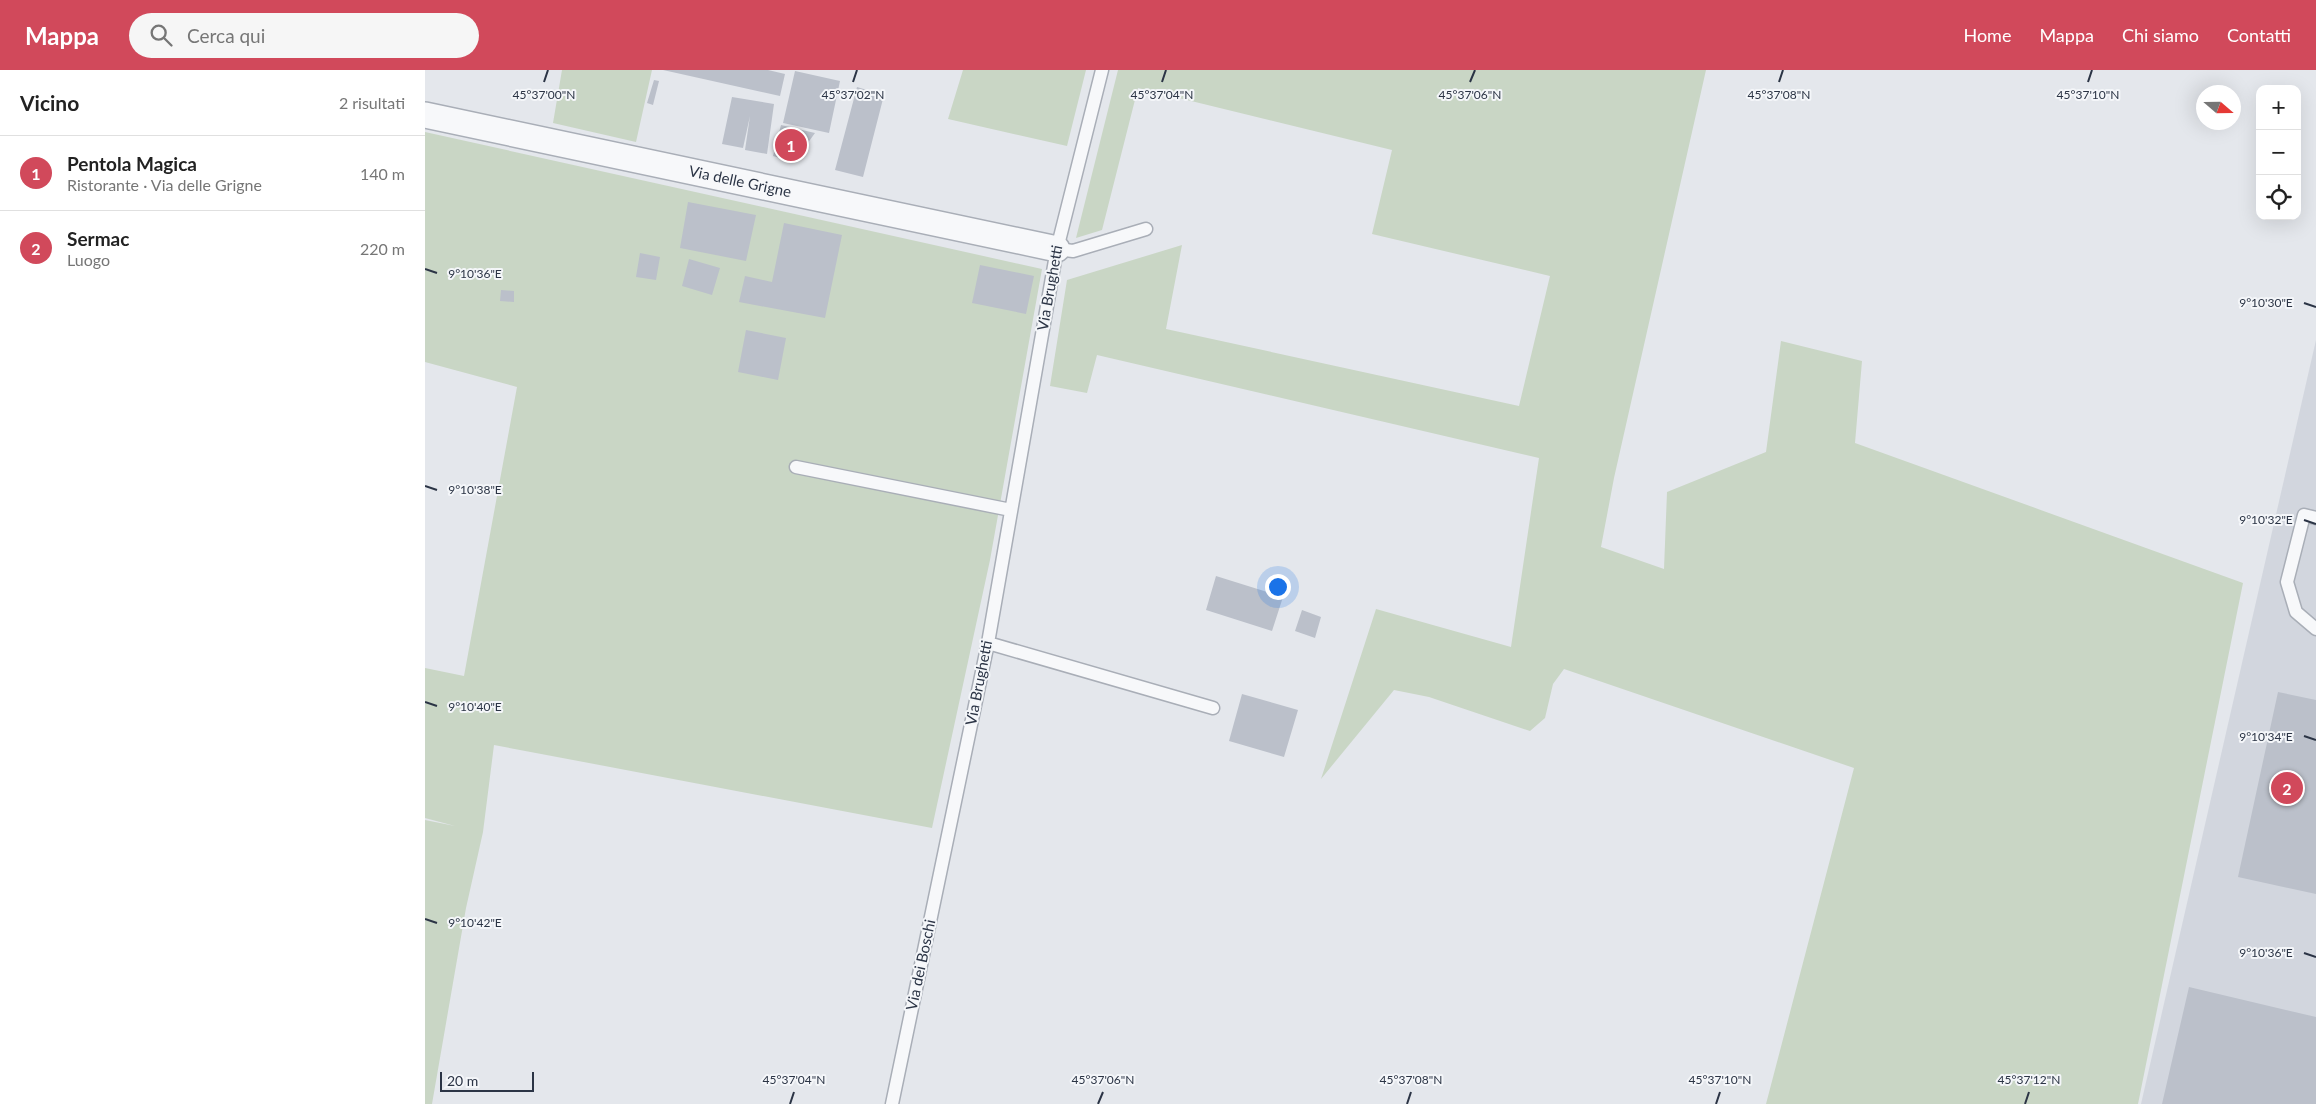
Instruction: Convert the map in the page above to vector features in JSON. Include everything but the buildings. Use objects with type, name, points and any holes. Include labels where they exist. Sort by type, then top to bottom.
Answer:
[{"type":"street","name":"Via delle Grigne","points":[[425,114],[1057,248]]},
{"type":"lane","name":"Via Brughetti","points":[[950,826],[988,643],[1057,248],[1102,70]]},
{"type":"lane","points":[[1057,248],[1073,252],[1146,229]]},
{"type":"lane","points":[[795,467],[1011,510]]},
{"type":"lane","points":[[2316,518],[2304,515],[2287,582],[2296,612],[2316,629]]},
{"type":"lane","points":[[988,643],[1213,708]]},
{"type":"lane","name":"Via dei Boschi","points":[[892,1104],[950,826]]},
{"type":"shaded area","points":[[2316,340],[2316,1104],[2141,1104]]},
{"type":"green space","points":[[562,70],[652,70],[636,142],[553,123]]},
{"type":"green space","points":[[963,70],[1086,70],[1067,146],[948,119]]},
{"type":"green space","points":[[1118,70],[1706,70],[1614,478],[1601,547],[1664,569],[1667,492],[1766,452],[1781,341],[1862,361],[1855,443],[2243,583],[2138,1104],[1766,1104],[1854,768],[1564,669],[1553,684],[1545,718],[1530,731],[1429,697],[1394,690],[1321,779],[1376,609],[1511,647],[1539,458],[1097,355],[1087,393],[1050,386],[1067,280],[1182,245],[1166,329],[1519,406],[1550,276],[1372,234],[1392,150],[1138,88],[1102,230],[1076,238]]},
{"type":"green space","points":[[425,132],[1042,269],[990,560],[932,828],[494,745],[483,832],[466,908],[432,1104],[425,1104],[425,820],[455,826],[425,818],[425,668],[464,676],[517,387],[425,362]]},
{"type":"place","name":"Pentola Magica","points":[[791,145]]},
{"type":"place","name":"Sermac","points":[[2287,788]]}]
